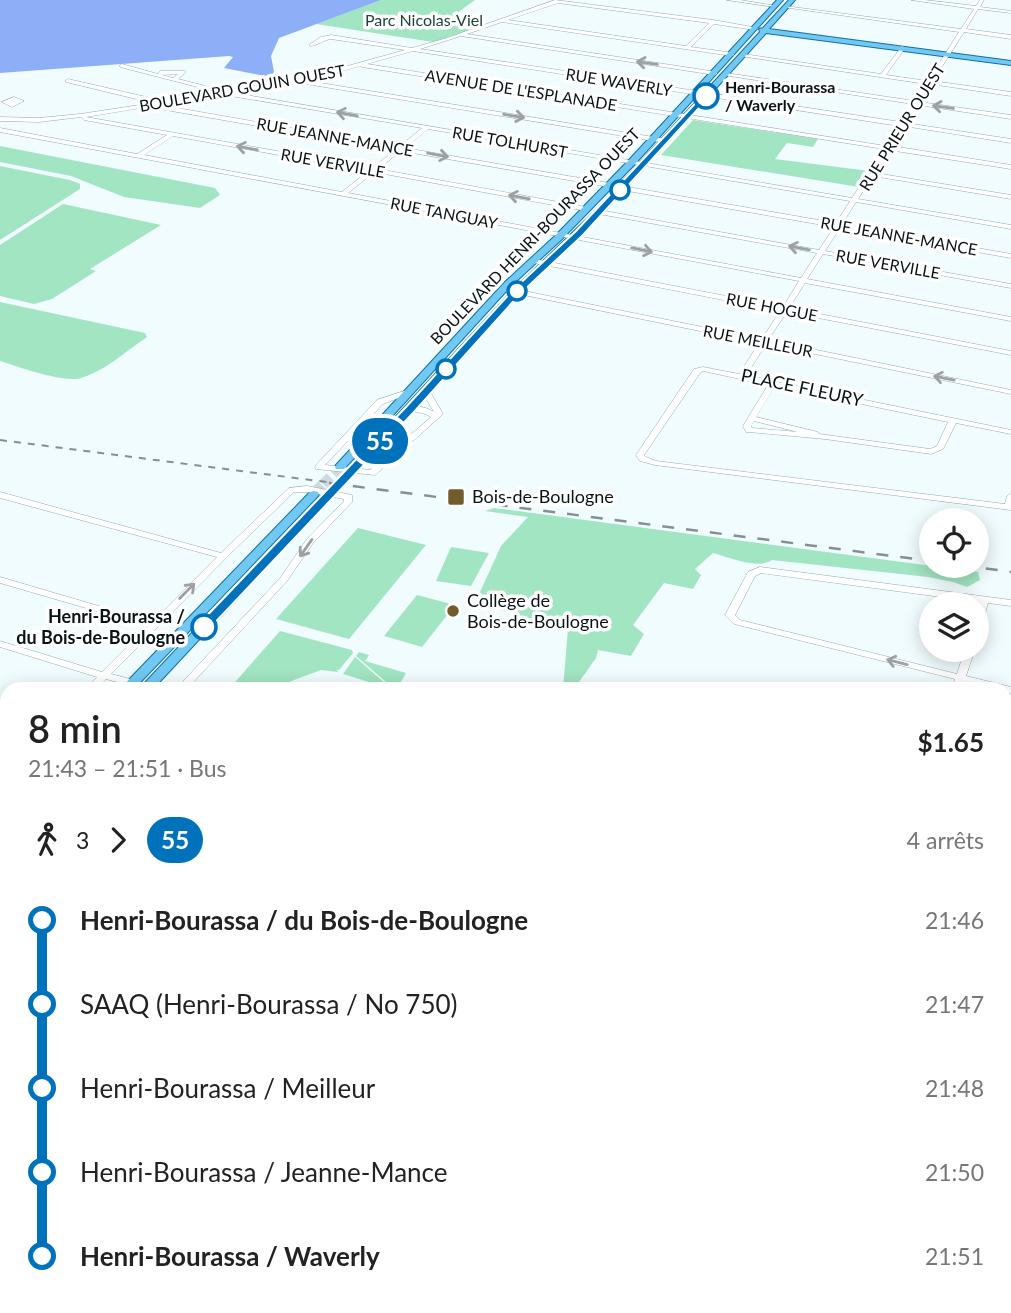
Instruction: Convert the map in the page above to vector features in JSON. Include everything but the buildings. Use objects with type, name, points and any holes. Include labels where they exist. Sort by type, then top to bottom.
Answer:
[{"type":"main road","name":"BOULEVARD HENRI-BOURASSA OUEST","points":[[340,467],[505,289],[632,163],[777,3]]},
{"type":"main road","name":"BOULEVARD HENRI-BOURASSA OUEST","points":[[353,469],[516,292],[575,237],[666,141],[768,30],[788,4]]},
{"type":"main road","points":[[755,28],[1011,63]]},
{"type":"main road","points":[[146,682],[314,494]]},
{"type":"main road","points":[[147,682],[327,496]]},
{"type":"street","points":[[546,0],[755,28]]},
{"type":"street","points":[[729,0],[777,3]]},
{"type":"street","points":[[749,0],[777,3]]},
{"type":"street","points":[[913,0],[1011,12]]},
{"type":"street","name":"RUE PRIEUR OUEST","points":[[742,376],[982,0]]},
{"type":"street","name":"BOULEVARD GOUIN OUEST","points":[[0,119],[35,120],[80,116],[303,80],[461,35],[557,1]]},
{"type":"street","points":[[788,4],[1011,36]]},
{"type":"street","points":[[502,21],[732,54]]},
{"type":"street","points":[[687,48],[712,23]]},
{"type":"street","points":[[461,35],[715,73]]},
{"type":"street","name":"RUE WAVERLY","points":[[312,45],[328,37],[1011,141]]},
{"type":"street","points":[[883,75],[902,48]]},
{"type":"street","points":[[743,55],[1011,93]]},
{"type":"street","name":"AVENUE DE L'ESPLANADE","points":[[362,65],[1011,167]]},
{"type":"street","name":"RUE TOLHURST","points":[[122,66],[223,92],[1011,227]]},
{"type":"street","name":"RUE TOLHURST","points":[[158,75],[183,72],[175,79]]},
{"type":"street","points":[[726,75],[1011,117]]},
{"type":"street","points":[[303,80],[666,141]]},
{"type":"street","name":"RUE JEANNE-MANCE","points":[[68,81],[156,101],[156,104],[165,108],[609,186]]},
{"type":"street","points":[[0,110],[10,105]]},
{"type":"street","name":"RUE VERVILLE","points":[[80,116],[586,209]]},
{"type":"street","points":[[343,194],[426,128]]},
{"type":"street","name":"RUE TANGUAY","points":[[0,130],[1011,319]]},
{"type":"street","points":[[138,156],[172,134]]},
{"type":"street","points":[[873,174],[1011,197]]},
{"type":"street","name":"RUE JEANNE-MANCE","points":[[622,188],[1011,256]]},
{"type":"street","name":"RUE VERVILLE","points":[[599,212],[1011,286]]},
{"type":"street","name":"RUE HOGUE","points":[[534,261],[1011,353]]},
{"type":"street","name":"RUE MEILLEUR","points":[[505,289],[1011,391]]},
{"type":"street","name":"PLACE FLEURY","points":[[1010,506],[659,463],[640,455],[699,370],[773,382],[1011,432]]},
{"type":"street","points":[[773,382],[746,428],[752,432],[825,437],[933,452],[939,449],[953,420]]},
{"type":"street","points":[[411,392],[384,400],[319,467],[371,474],[436,417],[439,411],[426,392]]},
{"type":"street","points":[[377,406],[388,404],[396,408]]},
{"type":"street","points":[[410,409],[429,411],[436,417]]},
{"type":"street","points":[[97,682],[222,556],[292,490],[349,496],[348,502],[307,545],[284,579],[187,682]]},
{"type":"street","points":[[0,495],[222,556]]},
{"type":"street","points":[[1010,506],[1011,496]]},
{"type":"street","points":[[931,592],[756,570],[750,575],[731,612],[733,620],[978,682]]},
{"type":"street","points":[[0,580],[154,625]]},
{"type":"street","points":[[989,600],[1011,603]]},
{"type":"street","points":[[0,644],[126,682]]},
{"type":"street","points":[[960,682],[966,662]]},
{"type":"green space","name":"Parc Nicolas-Viel","points":[[381,0],[475,0],[446,21],[480,27],[433,42],[316,24]]},
{"type":"green space","points":[[693,120],[818,139],[813,147],[787,143],[775,159],[869,171],[859,187],[661,155]]},
{"type":"green space","points":[[0,146],[215,188],[220,195],[200,208],[124,197],[71,176],[0,162]]},
{"type":"green space","points":[[0,166],[70,180],[80,184],[80,189],[0,240]]},
{"type":"green space","points":[[63,204],[161,225],[90,269],[96,271],[52,299],[34,304],[0,296],[0,245]]},
{"type":"green space","points":[[0,302],[145,333],[147,337],[90,375],[73,379],[52,376],[0,361]]},
{"type":"green space","points":[[494,508],[919,564],[919,576],[772,560],[759,564],[713,553],[695,569],[701,575],[693,589],[664,583],[633,625],[644,634],[631,656],[598,650],[596,658],[579,682],[564,682],[568,629],[475,603],[501,546],[528,517],[485,511]]},
{"type":"green space","points":[[358,528],[426,545],[349,639],[276,619]]},
{"type":"green space","points":[[451,547],[489,553],[471,586],[436,581]]},
{"type":"green space","points":[[933,578],[980,580],[967,587]]},
{"type":"green space","points":[[417,595],[455,605],[422,647],[384,636]]},
{"type":"green space","points":[[280,631],[352,650],[353,653],[338,672],[321,670],[289,682],[235,682]]},
{"type":"green space","points":[[359,652],[369,655],[365,661],[406,673],[401,682],[386,682],[356,656]]},
{"type":"green space","points":[[355,657],[384,682],[369,682],[343,674]]},
{"type":"water","points":[[0,0],[381,0],[279,38],[271,56],[274,72],[270,77],[224,68],[233,57],[229,56],[0,73]]},
{"type":"tunnel","points":[[323,484],[340,467]]},
{"type":"tunnel","points":[[338,484],[353,469]]},
{"type":"tunnel","points":[[314,494],[325,483]]},
{"type":"tunnel","points":[[327,496],[340,483]]},
{"type":"railway","points":[[0,440],[342,484]]},
{"type":"railway","points":[[329,483],[919,559]]},
{"type":"railway","points":[[989,569],[1011,572]]},
{"type":"bus line","name":"55","points":[[204,627],[410,409],[516,292],[580,233],[706,96]]},
{"type":"place","name":"Henri-Bourassa / Waverly","points":[[706,96]]},
{"type":"place","name":"Bois-de-Boulogne","points":[[456,497]]},
{"type":"place","name":"Collège de Bois-de-Boulogne","points":[[453,611]]},
{"type":"place","name":"Henri-Bourassa / du Bois-de-Boulogne","points":[[204,627]]}]
